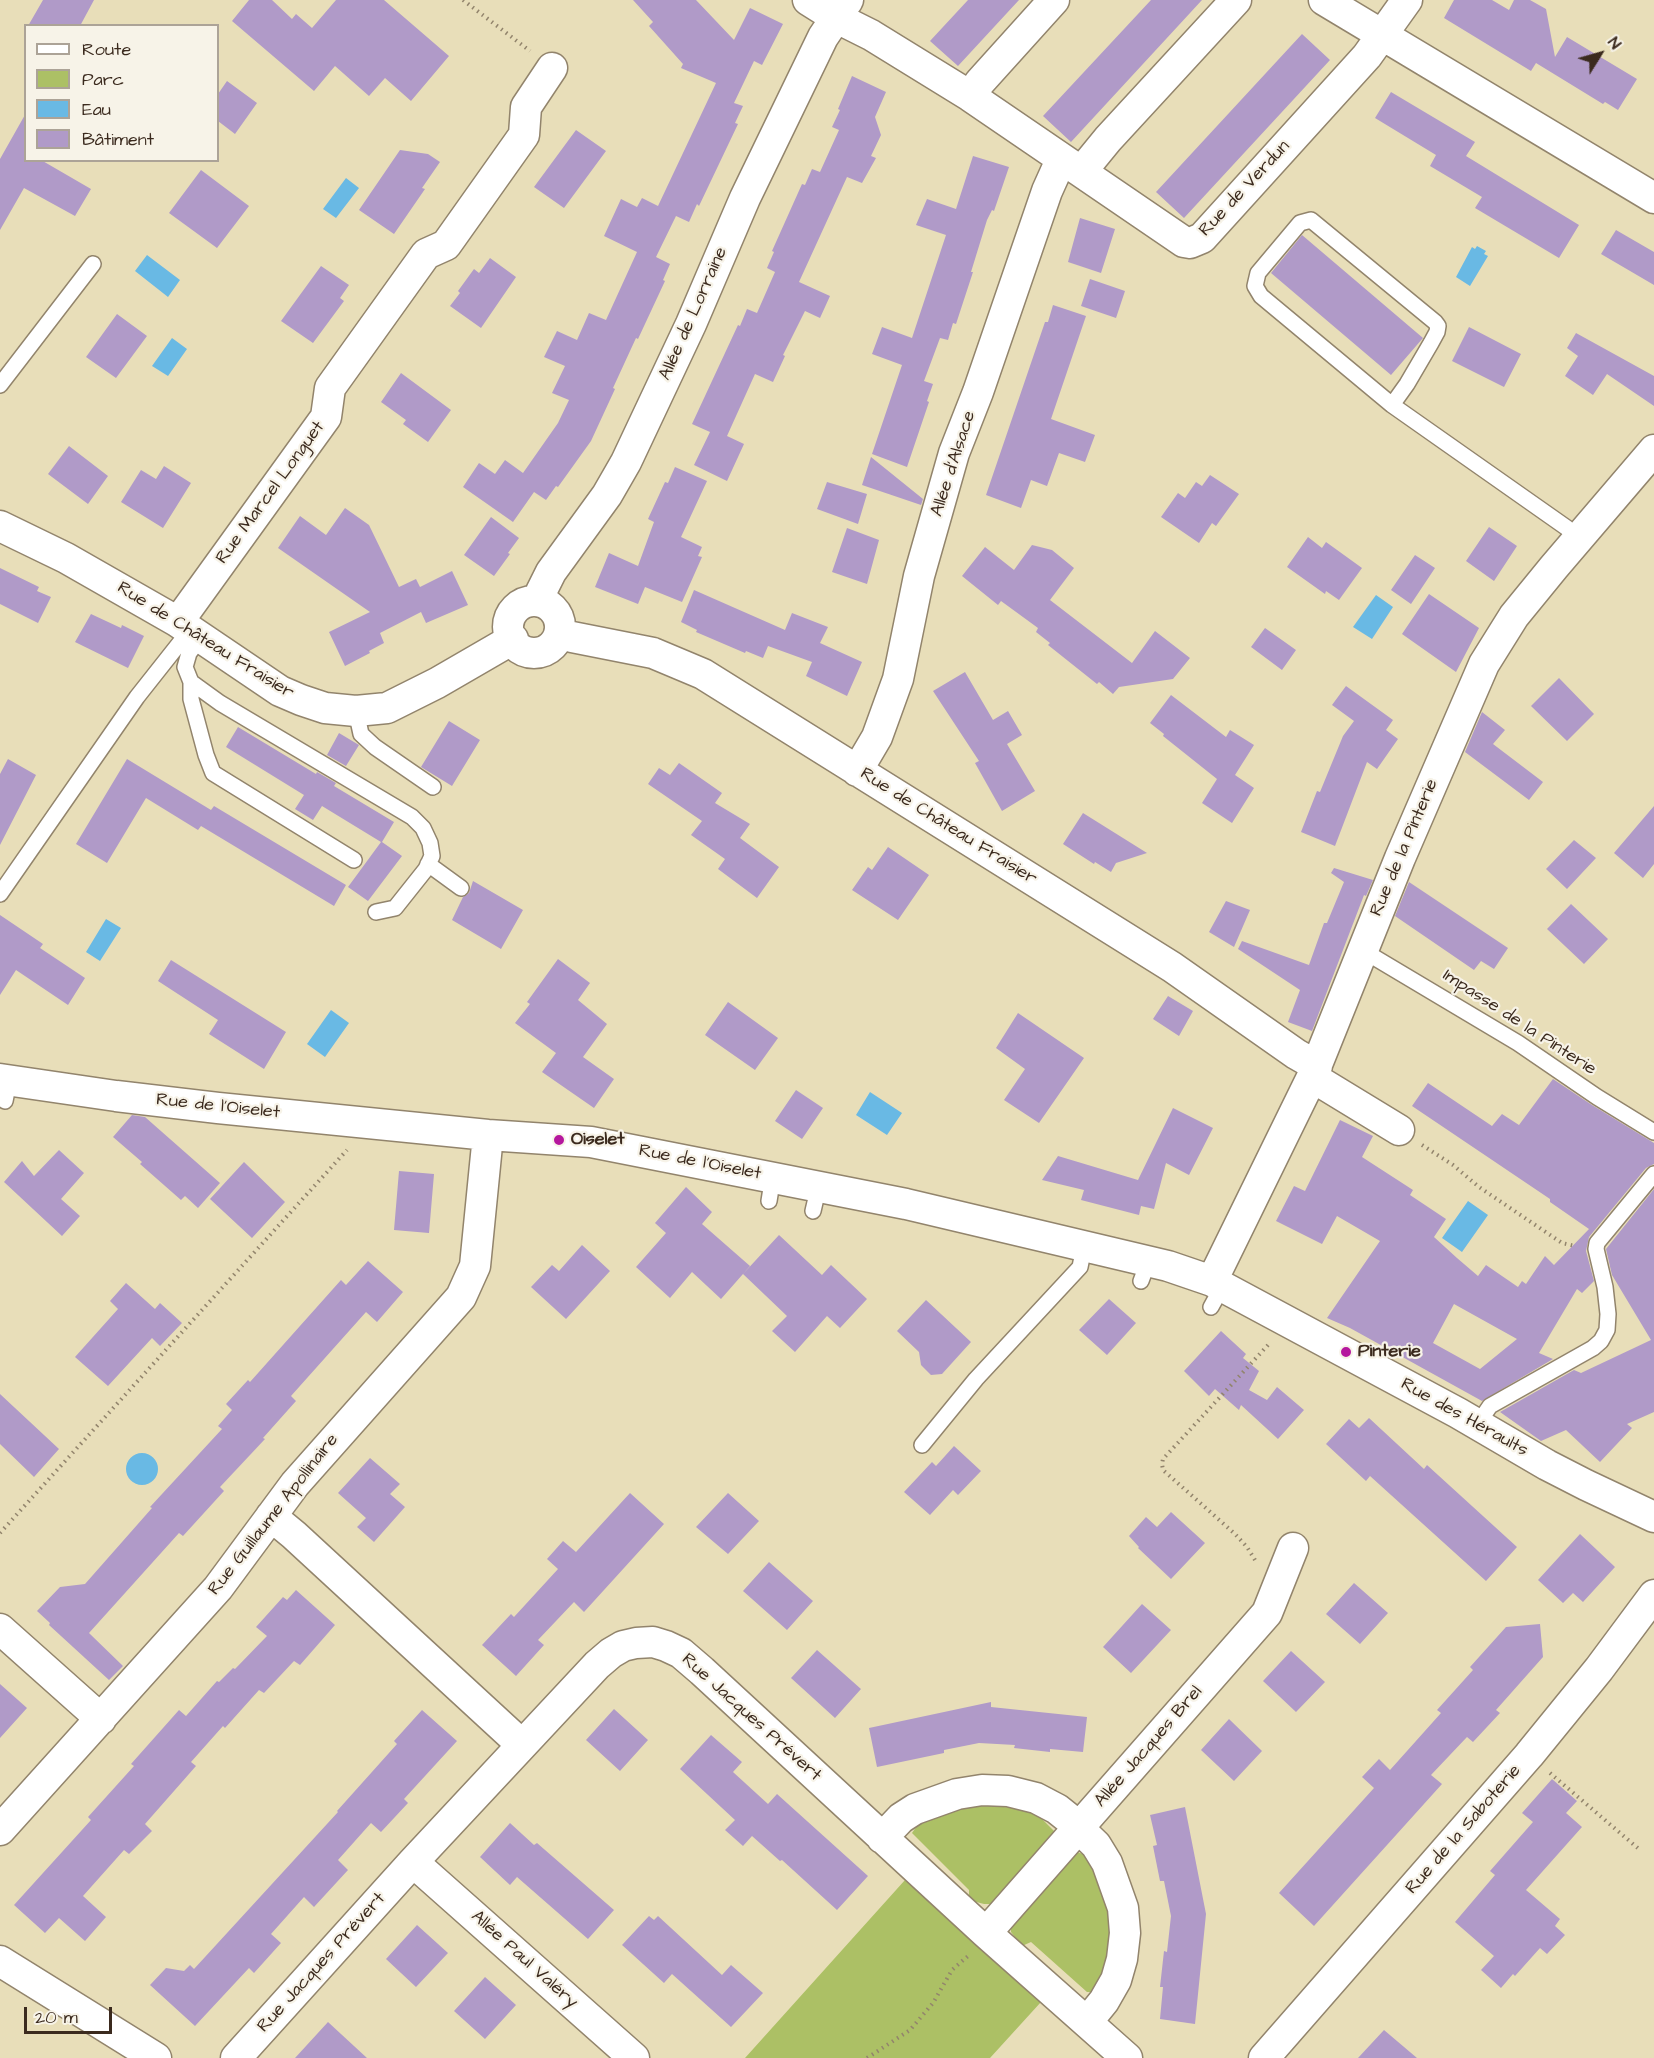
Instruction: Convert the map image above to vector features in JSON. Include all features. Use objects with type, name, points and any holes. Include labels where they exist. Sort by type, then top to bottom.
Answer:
[{"type":"street","name":"Rue de Verdun","points":[[808,0],[842,9],[871,35],[970,96],[1184,242],[1190,243],[1197,241],[1367,56],[1407,0]]},
{"type":"street","points":[[970,96],[1054,0]]},
{"type":"street","points":[[1073,167],[1108,139],[1236,0]]},
{"type":"street","points":[[1324,0],[1654,198]]},
{"type":"street","name":"Allée de Lorraine","points":[[540,601],[541,592],[550,572],[583,531],[626,462],[691,324],[745,198],[823,37],[842,9]]},
{"type":"street","name":"Rue Marcel Longuet","points":[[190,630],[326,417],[330,388],[426,254],[446,245],[524,135],[526,107],[552,68]]},
{"type":"street","name":"Allée d'Alsace","points":[[857,771],[877,737],[898,679],[920,576],[954,453],[978,392],[1047,190],[1056,171],[1073,167]]},
{"type":"street","name":"Rue de la Pinterie","points":[[1215,1291],[1314,1072],[1362,950],[1484,664],[1514,616],[1654,450]]},
{"type":"street","name":"Rue de Château Fraisier","points":[[0,526],[66,558],[190,630],[280,691],[325,708],[356,711],[387,708],[437,683],[513,639]]},
{"type":"street","points":[[530,601],[540,601],[553,609],[559,620],[560,633],[553,645],[544,651],[531,653],[521,650],[508,627],[510,617],[518,606],[530,601]]},
{"type":"street","name":"Rue de Château Fraisier","points":[[560,633],[653,653],[704,674],[1172,967],[1296,1054],[1314,1072],[1399,1130]]},
{"type":"street","name":"Rue de l'Oiselet","points":[[5,1087],[165,1110],[354,1121],[488,1135],[591,1142],[816,1198],[1084,1246],[1144,1272],[1167,1266],[1215,1291]]},
{"type":"street","name":"Rue Guillaume Apollinaire","points":[[0,1830],[218,1588],[295,1484],[348,1436],[461,1297],[475,1266],[488,1135]]},
{"type":"street","name":"Rue des Héraults","points":[[1215,1291],[1289,1322],[1586,1485],[1654,1517]]},
{"type":"street","points":[[271,1516],[522,1745]]},
{"type":"street","name":"Allée Jacques Brel","points":[[986,1933],[1268,1613],[1293,1548]]},
{"type":"street","name":"Rue de la Saboterie","points":[[1264,2058],[1529,1755],[1599,1669],[1654,1595]]},
{"type":"street","points":[[0,1629],[101,1719]]},
{"type":"street","name":"Rue Jacques Prévert","points":[[236,2058],[413,1862],[597,1665],[606,1645],[623,1646],[636,1642],[653,1642],[681,1653],[986,1933],[1127,2058]]},
{"type":"street","points":[[882,1838],[901,1818],[915,1809],[957,1794],[982,1790],[1008,1791],[1036,1798],[1057,1809],[1078,1827],[1096,1845],[1107,1863],[1123,1908],[1125,1933],[1122,1959],[1116,1980],[1104,2001],[1087,2022]]},
{"type":"street","name":"Allée Paul Valéry","points":[[413,1862],[634,2058]]},
{"type":"street","points":[[0,1960],[156,2058]]},
{"type":"lane","points":[[1392,405],[1407,384],[1438,327],[1435,322],[1311,220],[1300,223],[1258,273],[1255,286],[1261,296],[1392,405],[1567,528],[1578,539]]},
{"type":"lane","points":[[0,385],[93,264]]},
{"type":"lane","points":[[190,630],[189,653],[185,667],[191,682],[191,699],[213,773],[354,860]]},
{"type":"lane","points":[[0,894],[137,697],[190,630]]},
{"type":"lane","points":[[191,682],[220,703],[412,817],[423,828],[430,843],[432,856],[428,864],[418,881],[395,908],[376,912]]},
{"type":"lane","points":[[356,711],[361,734],[375,747],[433,787]]},
{"type":"lane","points":[[428,864],[462,888]]},
{"type":"lane","name":"Impasse de la Pinterie","points":[[1362,950],[1460,1007],[1654,1132]]},
{"type":"lane","points":[[1477,1425],[1490,1406],[1593,1348],[1600,1341],[1607,1330],[1608,1314],[1605,1287],[1596,1249],[1603,1235],[1654,1174]]},
{"type":"lane","points":[[922,1445],[976,1379],[1080,1268],[1084,1246]]},
{"type":"path","points":[[463,0],[552,68]]},
{"type":"path","points":[[0,1533],[346,1150],[353,1139],[354,1121]]},
{"type":"path","points":[[1399,1130],[1453,1165],[1479,1187],[1562,1243],[1596,1249]]},
{"type":"path","points":[[1275,1594],[1248,1547],[1163,1470],[1162,1464],[1163,1459],[1289,1322]]},
{"type":"path","points":[[1529,1755],[1640,1850]]},
{"type":"path","points":[[867,2058],[910,2030],[922,2018],[952,1971],[979,1946],[986,1933]]},
{"type":"green space","points":[[980,1805],[1016,1808],[1038,1815],[1054,1831],[1054,1837],[992,1904],[969,1900],[969,1890],[912,1833],[919,1823],[958,1807]]},
{"type":"green space","points":[[1069,1853],[1083,1854],[1092,1866],[1108,1907],[1111,1933],[1109,1956],[1102,1978],[1093,1992],[1087,1992],[1031,1942],[1022,1946],[1011,1932],[1011,1924]]},
{"type":"green space","points":[[905,1880],[1041,2002],[990,2058],[745,2058]]},
{"type":"water","points":[[346,178],[359,188],[336,218],[323,209]]},
{"type":"water","points":[[1477,246],[1486,251],[1484,254],[1488,256],[1470,286],[1456,277],[1472,247],[1475,249]]},
{"type":"water","points":[[147,255],[180,280],[168,297],[135,271]]},
{"type":"water","points":[[172,338],[187,349],[168,376],[152,366]]},
{"type":"water","points":[[1376,595],[1393,607],[1372,639],[1353,627]]},
{"type":"water","points":[[106,919],[121,928],[100,961],[86,952]]},
{"type":"water","points":[[331,1010],[349,1023],[325,1057],[307,1044]]},
{"type":"water","points":[[870,1092],[902,1113],[887,1135],[856,1115]]},
{"type":"water","points":[[1468,1201],[1488,1215],[1462,1252],[1442,1238]]},
{"type":"water","points":[[142,1453],[153,1458],[158,1469],[153,1480],[142,1485],[131,1480],[126,1469],[131,1458]]},
{"type":"building","points":[[43,0],[94,0],[81,24],[29,24]]},
{"type":"building","points":[[249,0],[272,0],[292,19],[296,14],[312,28],[336,0],[384,0],[449,56],[411,101],[385,78],[369,96],[335,66],[314,91],[232,21]]},
{"type":"building","points":[[633,0],[696,0],[734,40],[750,8],[783,24],[762,65],[754,61],[734,103],[743,106],[735,123],[738,124],[699,206],[697,204],[689,222],[676,216],[656,257],[670,264],[663,280],[665,281],[638,339],[636,338],[591,441],[546,500],[534,492],[513,522],[463,487],[479,463],[495,474],[505,460],[523,473],[558,423],[569,400],[552,393],[565,366],[544,357],[557,331],[577,340],[589,313],[606,320],[637,252],[604,236],[621,199],[637,207],[642,198],[658,206],[716,83],[681,68],[683,64],[649,26],[653,22]]},
{"type":"building","points":[[968,0],[1019,0],[958,66],[930,41]]},
{"type":"building","points":[[1151,0],[1202,0],[1071,142],[1043,116]]},
{"type":"building","points":[[1454,0],[1492,0],[1509,10],[1514,0],[1530,0],[1546,9],[1555,57],[1567,37],[1637,79],[1618,110],[1605,102],[1603,104],[1536,63],[1531,71],[1444,18]]},
{"type":"building","points":[[1302,34],[1330,60],[1184,218],[1156,192]]},
{"type":"building","points":[[852,76],[886,92],[875,117],[881,135],[871,156],[876,158],[862,183],[847,177],[799,282],[830,296],[820,318],[805,311],[783,355],[785,356],[773,382],[755,374],[727,436],[744,444],[727,481],[694,465],[710,432],[692,424],[747,309],[757,313],[775,272],[767,268],[774,252],[772,251],[802,184],[805,185],[812,169],[820,172],[839,130],[832,127]]},
{"type":"building","points":[[227,81],[257,103],[235,134],[219,122],[219,93]]},
{"type":"building","points":[[1391,92],[1475,142],[1466,156],[1579,225],[1559,258],[1475,208],[1482,197],[1430,166],[1436,155],[1375,118]]},
{"type":"building","points":[[24,117],[24,162],[44,162],[91,189],[75,216],[24,188],[0,230],[0,159]]},
{"type":"building","points":[[576,130],[606,151],[564,208],[534,187]]},
{"type":"building","points":[[400,150],[428,154],[440,162],[422,188],[425,189],[394,234],[359,210]]},
{"type":"building","points":[[973,156],[1009,167],[994,211],[992,210],[987,220],[956,324],[953,323],[948,340],[940,338],[924,381],[933,384],[907,467],[872,454],[902,365],[872,354],[882,327],[912,338],[946,235],[916,225],[927,199],[956,209]]},
{"type":"building","points":[[201,170],[249,206],[217,248],[169,213]]},
{"type":"building","points":[[1080,218],[1115,229],[1101,273],[1068,262]]},
{"type":"building","points":[[1616,230],[1654,252],[1654,285],[1601,254]]},
{"type":"building","points":[[1302,235],[1423,338],[1391,375],[1271,273]]},
{"type":"building","points":[[490,258],[516,277],[481,328],[450,306],[474,269],[479,273]]},
{"type":"building","points":[[321,266],[349,285],[340,298],[344,301],[313,343],[281,321]]},
{"type":"building","points":[[1090,279],[1125,291],[1116,318],[1081,306]]},
{"type":"building","points":[[1053,305],[1086,316],[1051,419],[1095,435],[1085,462],[1059,453],[1047,486],[1031,480],[1021,508],[986,495],[1045,322],[1048,322]]},
{"type":"building","points":[[117,314],[147,336],[116,378],[86,357]]},
{"type":"building","points":[[1469,327],[1521,354],[1504,387],[1452,361]]},
{"type":"building","points":[[1576,333],[1654,376],[1654,406],[1607,374],[1593,395],[1565,376],[1578,356],[1567,348]]},
{"type":"building","points":[[401,373],[451,410],[428,442],[403,424],[406,420],[381,402]]},
{"type":"building","points":[[69,446],[108,476],[88,504],[48,474]]},
{"type":"building","points":[[871,457],[923,499],[921,505],[862,485]]},
{"type":"building","points":[[164,466],[191,483],[163,528],[121,502],[141,470],[156,479]]},
{"type":"building","points":[[675,467],[707,481],[681,537],[702,547],[698,556],[702,557],[682,602],[645,587],[638,604],[595,587],[609,553],[638,566],[654,522],[648,519],[665,482],[668,483]]},
{"type":"building","points":[[1210,475],[1239,494],[1216,526],[1212,523],[1199,543],[1161,517],[1178,493],[1185,498],[1196,482],[1202,486]]},
{"type":"building","points":[[827,482],[867,494],[858,524],[817,509]]},
{"type":"building","points":[[345,508],[369,525],[399,587],[416,579],[420,587],[452,571],[468,605],[426,623],[421,612],[380,633],[384,643],[345,666],[329,632],[370,612],[278,548],[300,516],[326,535]]},
{"type":"building","points":[[491,517],[519,538],[494,576],[464,555]]},
{"type":"building","points":[[1489,527],[1517,546],[1494,581],[1466,561]]},
{"type":"building","points":[[847,528],[879,540],[867,584],[832,572]]},
{"type":"building","points":[[1308,537],[1322,548],[1326,542],[1362,568],[1339,600],[1326,591],[1325,594],[1287,567]]},
{"type":"building","points":[[1032,545],[1052,550],[1074,568],[1050,600],[1132,663],[1155,631],[1190,658],[1173,679],[1119,687],[1113,694],[1048,645],[1050,643],[1036,632],[1038,628],[1001,601],[998,605],[962,576],[985,547],[1014,570]]},
{"type":"building","points":[[1415,555],[1435,568],[1411,604],[1391,590]]},
{"type":"building","points":[[0,568],[39,587],[37,591],[51,597],[38,623],[0,604]]},
{"type":"building","points":[[694,590],[785,630],[792,613],[828,627],[820,643],[862,662],[847,696],[806,676],[812,662],[768,646],[763,658],[746,651],[745,653],[696,632],[697,630],[681,622]]},
{"type":"building","points":[[1429,594],[1479,628],[1456,672],[1402,634]]},
{"type":"building","points":[[91,614],[144,636],[128,668],[75,642]]},
{"type":"building","points":[[1265,628],[1296,650],[1282,670],[1251,647]]},
{"type":"building","points":[[965,672],[993,720],[1008,711],[1022,735],[1007,744],[1035,791],[1002,811],[975,763],[979,761],[933,691]]},
{"type":"building","points":[[1559,678],[1594,714],[1567,741],[1531,706]]},
{"type":"building","points":[[1346,686],[1393,720],[1386,730],[1398,739],[1377,769],[1367,762],[1335,846],[1301,832],[1343,736],[1354,721],[1332,705]]},
{"type":"building","points":[[1171,695],[1226,737],[1230,730],[1254,745],[1235,775],[1254,788],[1232,823],[1202,803],[1217,779],[1150,723]]},
{"type":"building","points":[[1482,712],[1505,730],[1493,744],[1543,782],[1529,800],[1465,752]]},
{"type":"building","points":[[449,721],[480,740],[452,786],[421,767]]},
{"type":"building","points":[[238,727],[316,774],[317,772],[336,783],[334,786],[394,822],[382,842],[402,856],[368,901],[348,887],[381,842],[322,806],[313,820],[295,809],[304,795],[226,747]]},
{"type":"building","points":[[339,733],[359,745],[346,766],[327,755]]},
{"type":"building","points":[[8,759],[36,775],[0,845],[0,774]]},
{"type":"building","points":[[127,759],[211,810],[214,806],[346,885],[334,906],[201,826],[198,830],[146,798],[107,863],[76,844]]},
{"type":"building","points":[[679,763],[722,793],[715,803],[750,824],[740,838],[779,867],[757,898],[718,869],[725,859],[691,835],[702,821],[648,784],[659,768],[670,775]]},
{"type":"building","points":[[1654,806],[1654,864],[1643,878],[1614,853]]},
{"type":"building","points":[[1083,813],[1147,853],[1116,863],[1111,872],[1095,862],[1094,864],[1063,844]]},
{"type":"building","points":[[1574,840],[1596,858],[1567,889],[1546,869]]},
{"type":"building","points":[[888,847],[929,875],[898,920],[852,890],[868,867],[872,870]]},
{"type":"building","points":[[1334,868],[1373,880],[1366,896],[1364,895],[1312,1031],[1288,1022],[1300,990],[1238,949],[1242,941],[1309,965],[1324,923],[1327,923],[1344,882],[1331,873]]},
{"type":"building","points":[[473,881],[523,910],[501,949],[452,920],[463,897],[469,893]]},
{"type":"building","points":[[1409,882],[1508,948],[1494,969],[1481,961],[1474,970],[1395,916]]},
{"type":"building","points":[[1226,901],[1250,910],[1234,947],[1209,932]]},
{"type":"building","points":[[1571,904],[1608,939],[1584,964],[1547,929]]},
{"type":"building","points":[[0,915],[43,944],[40,948],[85,978],[68,1005],[16,970],[0,995]]},
{"type":"building","points":[[558,959],[590,983],[578,1000],[607,1024],[583,1057],[614,1079],[594,1108],[542,1072],[556,1053],[515,1023],[530,1004],[527,1002]]},
{"type":"building","points":[[171,960],[286,1032],[264,1069],[209,1034],[218,1020],[158,981]]},
{"type":"building","points":[[1168,996],[1193,1011],[1179,1036],[1153,1019]]},
{"type":"building","points":[[728,1002],[778,1038],[755,1070],[705,1035]]},
{"type":"building","points":[[1018,1013],[1084,1058],[1039,1123],[1004,1100],[1025,1069],[996,1048]]},
{"type":"building","points":[[1553,1079],[1654,1143],[1654,1164],[1646,1168],[1589,1237],[1586,1251],[1594,1281],[1582,1293],[1577,1289],[1539,1353],[1553,1359],[1482,1401],[1350,1328],[1327,1318],[1380,1241],[1337,1216],[1322,1244],[1276,1221],[1294,1186],[1305,1191],[1340,1120],[1373,1136],[1362,1157],[1413,1190],[1410,1195],[1446,1219],[1434,1237],[1457,1258],[1478,1276],[1486,1265],[1518,1287],[1522,1281],[1526,1284],[1545,1256],[1554,1265],[1589,1229],[1550,1202],[1550,1199],[1412,1106],[1428,1083],[1492,1126],[1502,1114],[1519,1125]],"holes":[[[1454,1304],[1517,1339],[1480,1369],[1433,1343]]]},
{"type":"building","points":[[796,1090],[823,1108],[802,1139],[775,1121]]},
{"type":"building","points":[[1173,1108],[1213,1128],[1189,1175],[1166,1163],[1154,1209],[1141,1206],[1139,1215],[1081,1200],[1084,1190],[1042,1180],[1058,1156],[1138,1180]]},
{"type":"building","points":[[132,1115],[145,1117],[220,1183],[198,1208],[185,1196],[181,1200],[113,1137]]},
{"type":"building","points":[[59,1150],[84,1173],[61,1199],[80,1216],[62,1236],[4,1182],[22,1161],[34,1176]]},
{"type":"building","points":[[244,1162],[285,1202],[252,1238],[210,1199]]},
{"type":"building","points":[[399,1171],[434,1174],[429,1233],[394,1230]]},
{"type":"building","points":[[686,1187],[712,1212],[702,1224],[750,1266],[721,1299],[692,1272],[670,1298],[636,1267],[666,1233],[655,1223]]},
{"type":"building","points":[[1654,1189],[1654,1412],[1627,1424],[1632,1428],[1600,1462],[1566,1430],[1541,1441],[1500,1412],[1574,1370],[1581,1373],[1651,1340],[1612,1275],[1606,1249]]},
{"type":"building","points":[[779,1235],[822,1275],[831,1265],[867,1299],[840,1328],[827,1316],[795,1352],[772,1331],[787,1316],[743,1274]]},
{"type":"building","points":[[582,1245],[610,1271],[566,1319],[531,1287],[552,1265],[559,1271]]},
{"type":"building","points":[[368,1261],[403,1292],[377,1322],[366,1312],[291,1396],[296,1401],[263,1438],[265,1439],[220,1487],[224,1491],[183,1536],[179,1533],[89,1633],[123,1666],[109,1680],[49,1625],[50,1623],[37,1611],[60,1587],[85,1584],[152,1508],[150,1507],[222,1429],[218,1426],[232,1410],[226,1404],[248,1380],[250,1382],[341,1280],[346,1285]]},
{"type":"building","points":[[126,1283],[155,1309],[160,1303],[182,1323],[160,1346],[152,1338],[108,1386],[75,1357],[118,1309],[110,1301]]},
{"type":"building","points":[[1109,1299],[1136,1323],[1107,1355],[1079,1330]]},
{"type":"building","points":[[926,1300],[971,1342],[942,1374],[931,1375],[921,1365],[919,1352],[897,1331]]},
{"type":"building","points":[[1221,1331],[1246,1354],[1243,1358],[1259,1371],[1249,1390],[1267,1400],[1277,1387],[1304,1410],[1278,1439],[1241,1405],[1239,1410],[1215,1389],[1209,1396],[1184,1371]]},
{"type":"building","points":[[0,1394],[59,1449],[34,1477],[0,1444]]},
{"type":"building","points":[[1369,1418],[1424,1469],[1427,1465],[1517,1547],[1486,1581],[1370,1476],[1366,1481],[1326,1444],[1349,1419],[1359,1428]]},
{"type":"building","points":[[954,1446],[981,1471],[958,1495],[953,1490],[930,1515],[904,1492],[932,1462],[936,1466]]},
{"type":"building","points":[[370,1458],[400,1484],[390,1494],[405,1507],[374,1542],[357,1527],[366,1518],[338,1493]]},
{"type":"building","points":[[630,1493],[664,1524],[584,1612],[574,1602],[538,1640],[544,1645],[516,1676],[482,1645],[511,1614],[514,1617],[558,1569],[547,1559],[563,1541],[576,1552]]},
{"type":"building","points":[[728,1493],[759,1521],[728,1554],[696,1527]]},
{"type":"building","points":[[1171,1512],[1205,1543],[1171,1579],[1138,1548],[1129,1536],[1146,1517],[1157,1527]]},
{"type":"building","points":[[1580,1534],[1615,1567],[1583,1602],[1573,1593],[1563,1603],[1538,1580]]},
{"type":"building","points":[[769,1562],[813,1601],[787,1630],[743,1591]]},
{"type":"building","points":[[1354,1583],[1388,1613],[1360,1644],[1326,1614]]},
{"type":"building","points":[[296,1590],[335,1625],[300,1665],[294,1661],[264,1693],[259,1690],[225,1728],[223,1726],[191,1762],[196,1766],[145,1824],[152,1831],[129,1854],[124,1850],[83,1896],[106,1917],[85,1941],[59,1918],[45,1933],[14,1905],[91,1820],[88,1817],[134,1766],[131,1764],[179,1710],[186,1716],[217,1681],[219,1682],[233,1668],[235,1669],[267,1636],[256,1627],[283,1597],[287,1600]]},
{"type":"building","points":[[1142,1604],[1171,1630],[1131,1673],[1103,1647]]},
{"type":"building","points":[[1540,1624],[1543,1657],[1496,1710],[1500,1713],[1473,1742],[1467,1737],[1431,1775],[1442,1784],[1314,1926],[1279,1893],[1374,1788],[1362,1777],[1379,1759],[1390,1770],[1441,1713],[1437,1710],[1473,1670],[1470,1667],[1506,1627]]},
{"type":"building","points":[[817,1650],[861,1689],[835,1718],[791,1678]]},
{"type":"building","points":[[1291,1651],[1325,1682],[1296,1712],[1263,1681]]},
{"type":"building","points":[[0,1684],[27,1708],[0,1738]]},
{"type":"building","points":[[991,1702],[991,1707],[1087,1717],[1083,1752],[1050,1749],[1050,1752],[1014,1748],[1015,1745],[979,1743],[877,1767],[869,1728]]},
{"type":"building","points":[[614,1709],[648,1740],[620,1771],[586,1740]]},
{"type":"building","points":[[422,1710],[457,1741],[404,1799],[408,1803],[381,1832],[371,1823],[338,1860],[348,1870],[314,1907],[304,1897],[271,1934],[281,1943],[254,1973],[249,1968],[195,2026],[150,1985],[166,1968],[184,1971],[190,1965],[194,1969],[338,1812],[397,1744],[394,1741]]},
{"type":"building","points":[[1229,1719],[1262,1751],[1234,1781],[1201,1750]]},
{"type":"building","points":[[711,1735],[742,1762],[733,1772],[768,1804],[777,1794],[868,1876],[837,1910],[752,1836],[743,1846],[725,1830],[735,1820],[680,1769]]},
{"type":"building","points":[[1552,1779],[1577,1801],[1566,1813],[1582,1827],[1526,1890],[1560,1919],[1555,1926],[1565,1935],[1547,1954],[1540,1948],[1501,1988],[1481,1970],[1494,1956],[1455,1922],[1495,1875],[1490,1871],[1533,1822],[1522,1813]]},
{"type":"building","points":[[1185,1807],[1206,1914],[1195,2024],[1160,2019],[1163,1987],[1160,1987],[1171,1916],[1164,1881],[1160,1881],[1153,1846],[1157,1845],[1150,1815]]},
{"type":"building","points":[[510,1823],[534,1845],[537,1843],[614,1910],[588,1939],[517,1877],[510,1885],[480,1857]]},
{"type":"building","points":[[649,1916],[654,1920],[658,1916],[722,1975],[731,1965],[763,1993],[731,2027],[672,1974],[664,1983],[622,1945]]},
{"type":"building","points":[[417,1925],[448,1953],[416,1987],[386,1959]]},
{"type":"building","points":[[485,1977],[516,2005],[485,2039],[454,2011]]},
{"type":"building","points":[[328,2022],[367,2058],[295,2058]]},
{"type":"building","points":[[1384,2030],[1417,2058],[1358,2058]]},
{"type":"place","name":"Oiselet","points":[[559,1140]]},
{"type":"place","name":"Pinterie","points":[[1346,1352]]}]
